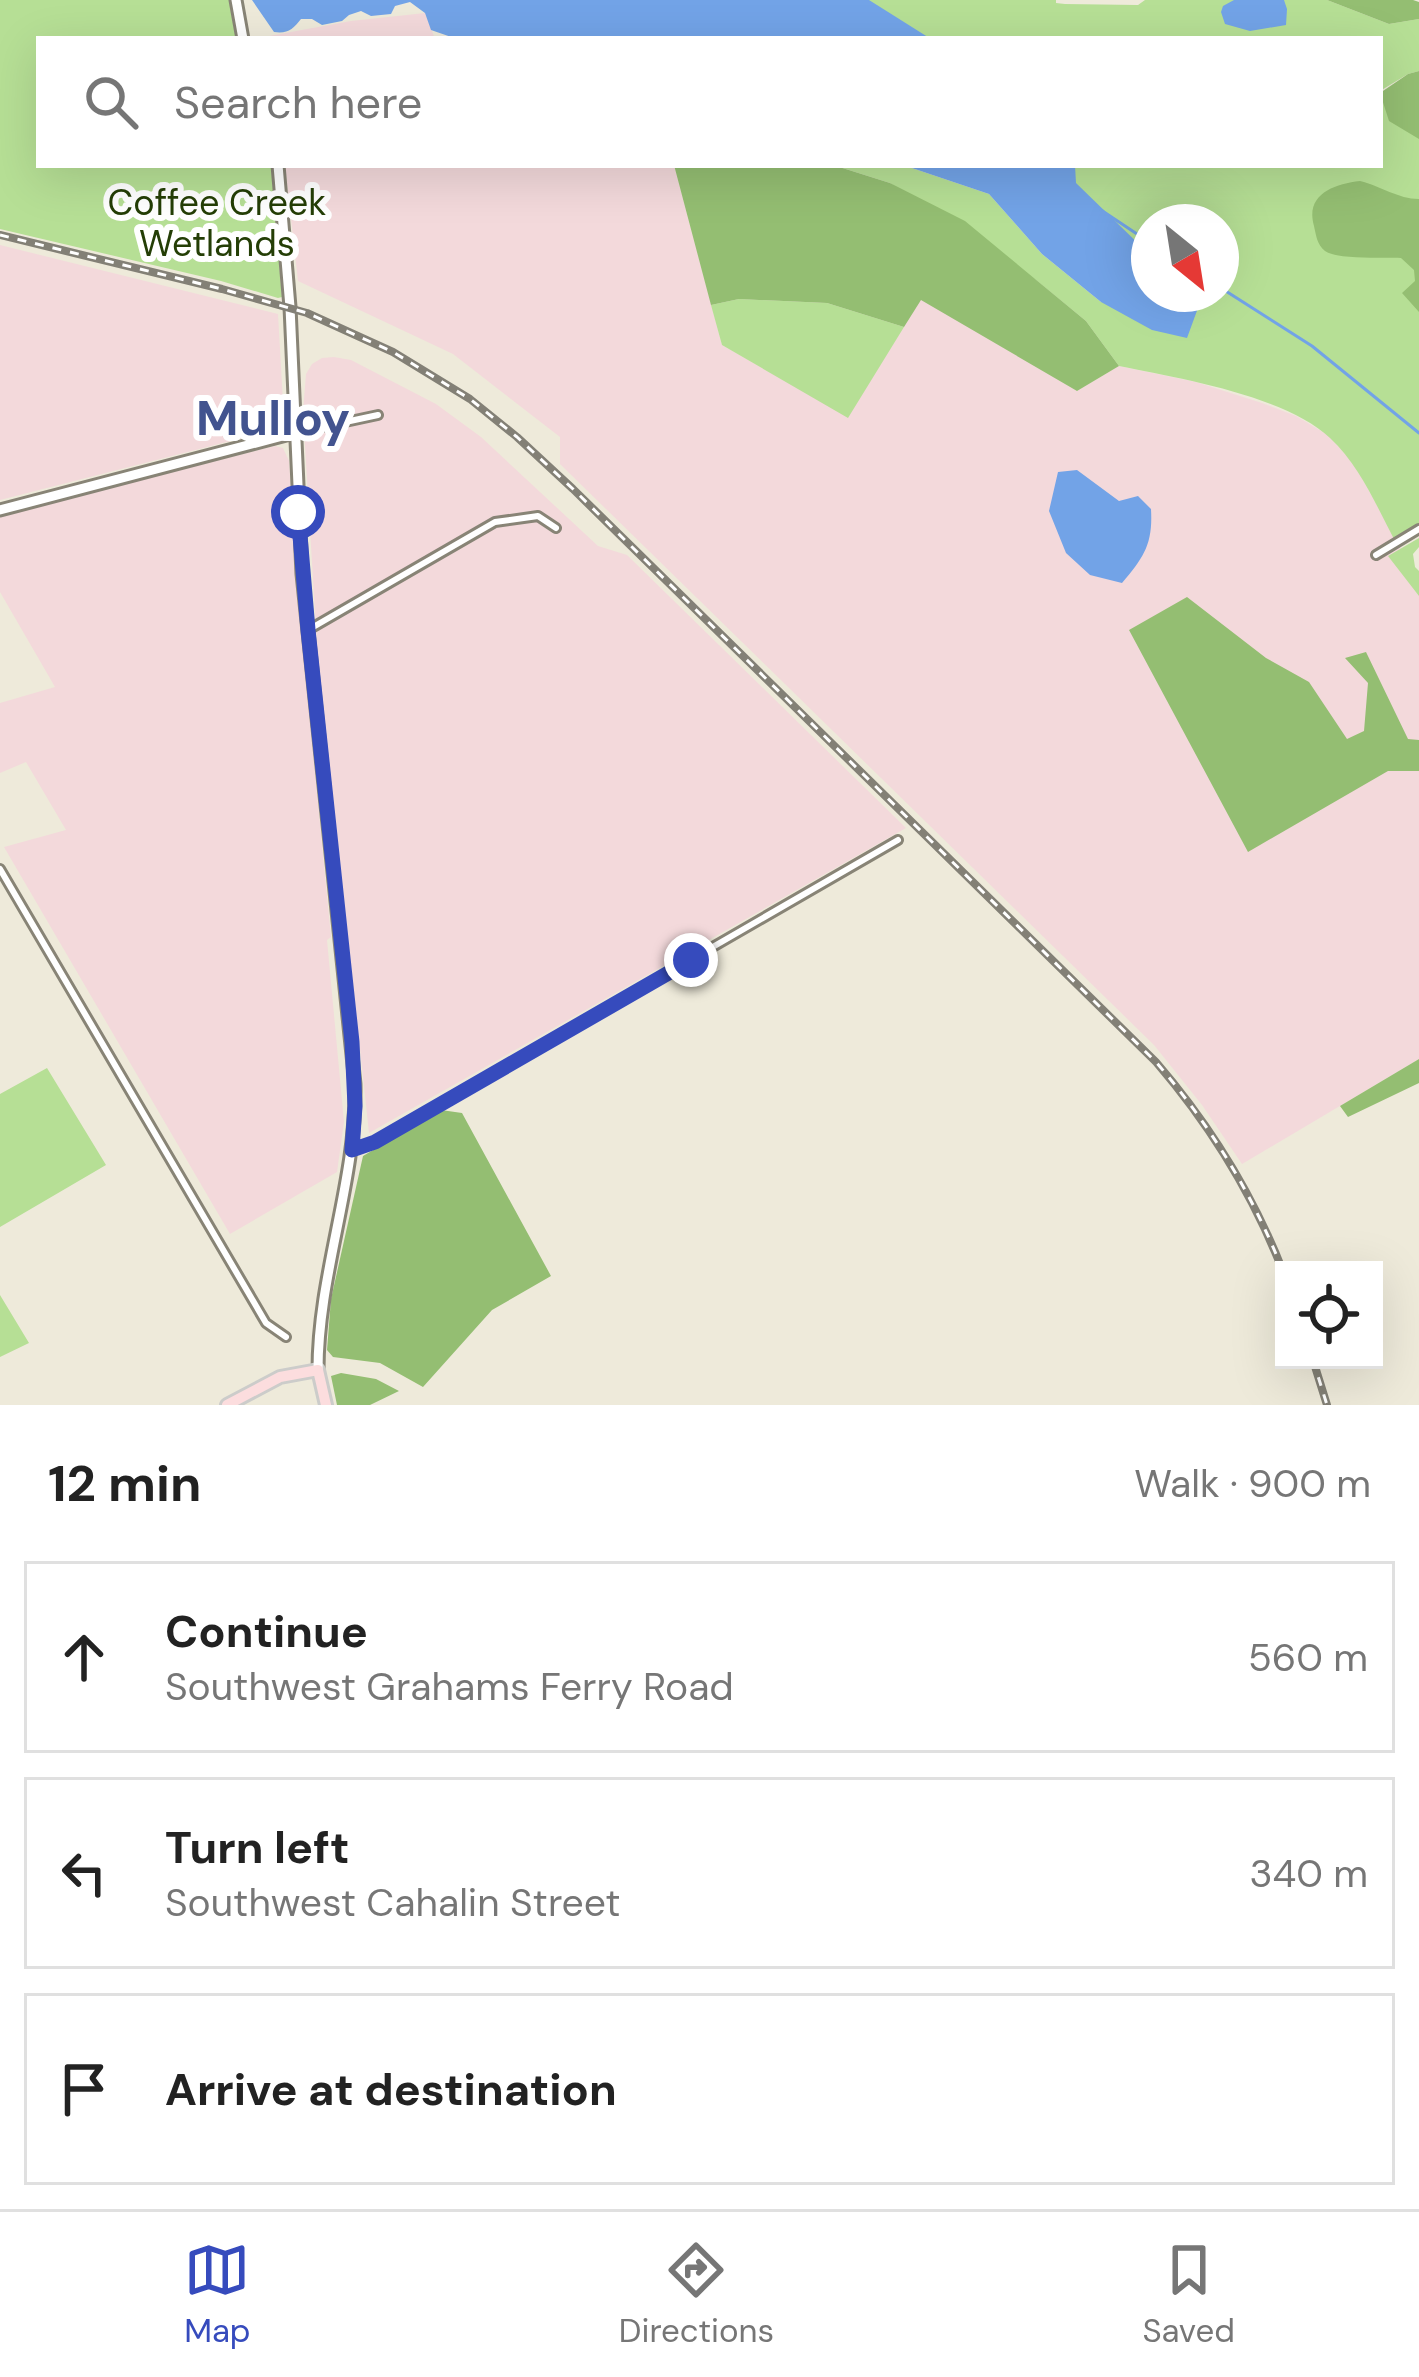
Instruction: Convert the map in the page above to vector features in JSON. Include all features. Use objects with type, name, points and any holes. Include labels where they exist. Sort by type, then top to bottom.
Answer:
[{"type":"main road","points":[[236,0],[242,36]]},
{"type":"main road","points":[[278,168],[308,630],[355,1106],[352,1150],[321,1309],[318,1370],[326,1405]]},
{"type":"main road","points":[[0,510],[294,433]]},
{"type":"main road","points":[[226,1405],[280,1377],[318,1370]]},
{"type":"street","points":[[294,433],[378,415]]},
{"type":"street","points":[[308,630],[495,522],[538,516],[556,528]]},
{"type":"street","points":[[1376,555],[1419,529]]},
{"type":"street","points":[[352,1150],[375,1142],[898,839]]},
{"type":"street","points":[[0,869],[266,1323],[286,1337]]},
{"type":"shaded area","points":[[425,13],[434,36],[268,36]]},
{"type":"shaded area","points":[[285,168],[675,168],[722,345],[848,417],[921,299],[1077,391],[1119,366],[1196,382],[1262,403],[1328,435],[1354,464],[1419,580],[1419,1059],[1242,1164],[1154,1045],[560,464],[560,437],[453,354],[298,281]]},
{"type":"shaded area","points":[[0,245],[278,314],[284,420],[277,429],[0,500]]},
{"type":"shaded area","points":[[334,357],[351,360],[436,404],[481,437],[598,546],[627,555],[906,828],[369,1133],[317,646],[303,412],[306,374],[312,364]]},
{"type":"shaded area","points":[[275,446],[283,448],[289,461],[344,1122],[337,1172],[230,1234],[4,847],[66,830],[26,762],[0,773],[0,703],[55,687],[0,592],[0,516]]},
{"type":"green space","name":"Coffee Creek Wetlands","points":[[0,0],[229,0],[235,36],[36,36],[36,168],[271,168],[282,297],[0,229]]},
{"type":"green space","points":[[794,0],[1056,0],[1138,5],[1145,0],[1327,0],[1389,24],[1419,19],[1419,71],[1383,89],[1383,36],[786,36]]},
{"type":"green space","points":[[1327,0],[1413,0],[1419,2],[1419,19],[1389,24]]},
{"type":"green space","points":[[1419,71],[1419,139],[1389,121],[1383,102],[1383,91]]},
{"type":"green space","points":[[1383,100],[1419,108],[1419,526],[1395,541],[1350,461],[1311,423],[1230,391],[1119,366],[1086,321],[1036,280],[890,183],[842,168],[912,168],[989,194],[1042,254],[1101,302],[1131,304],[1131,312],[1239,312],[1239,204],[1131,204],[1131,237],[1105,213],[1034,168],[1383,168]]},
{"type":"green space","points":[[675,168],[842,168],[890,183],[965,221],[1086,321],[1119,366],[1077,391],[921,300],[904,327],[827,303],[739,299],[711,305]]},
{"type":"green space","points":[[1360,181],[1419,199],[1419,312],[1402,293],[1415,281],[1414,270],[1401,258],[1340,256],[1325,251],[1319,243],[1312,215],[1317,199],[1331,188]]},
{"type":"green space","points":[[739,299],[827,303],[904,327],[848,418],[722,345],[711,305]]},
{"type":"green space","points":[[1419,538],[1413,554],[1419,596],[1388,556]]},
{"type":"green space","points":[[1187,597],[1266,658],[1309,682],[1347,739],[1364,731],[1368,683],[1345,658],[1366,652],[1408,739],[1419,740],[1419,771],[1388,771],[1248,852],[1129,630]]},
{"type":"green space","points":[[1419,1059],[1419,1083],[1348,1117],[1340,1106]]},
{"type":"green space","points":[[47,1068],[106,1165],[0,1227],[0,1094]]},
{"type":"green space","points":[[441,1110],[462,1113],[551,1276],[492,1310],[423,1387],[380,1363],[333,1357],[327,1350],[331,1299],[363,1156]]},
{"type":"green space","points":[[0,1295],[29,1343],[0,1357]]},
{"type":"green space","points":[[341,1373],[376,1379],[399,1391],[370,1405],[337,1405],[331,1376]]},
{"type":"water","points":[[252,0],[869,0],[926,36],[448,36],[431,30],[425,13],[410,2],[395,6],[391,14],[371,16],[361,11],[322,25],[301,19],[290,30],[274,32]]},
{"type":"water","points":[[1234,0],[1284,0],[1286,25],[1250,31],[1225,24],[1223,6]]},
{"type":"water","points":[[912,168],[1075,168],[1076,183],[1131,236],[1131,312],[1197,312],[1187,338],[1152,330],[1101,302],[1042,254],[989,194]]},
{"type":"water","points":[[1077,470],[1119,501],[1138,496],[1151,509],[1146,549],[1122,583],[1090,575],[1066,553],[1049,511],[1058,472]]},
{"type":"waterway","points":[[1101,210],[1131,230]]},
{"type":"waterway","points":[[1239,299],[1312,346],[1419,433]]},
{"type":"railway","points":[[0,235],[307,313],[393,352],[470,399],[573,489],[1156,1062],[1229,1163],[1278,1261]]},
{"type":"railway","points":[[1316,1369],[1327,1405]]},
{"type":"district","name":"Mulloy","points":[[273,418]]},
{"type":"route","points":[[298,512],[352,1042],[352,1150],[375,1142],[691,960]]}]
